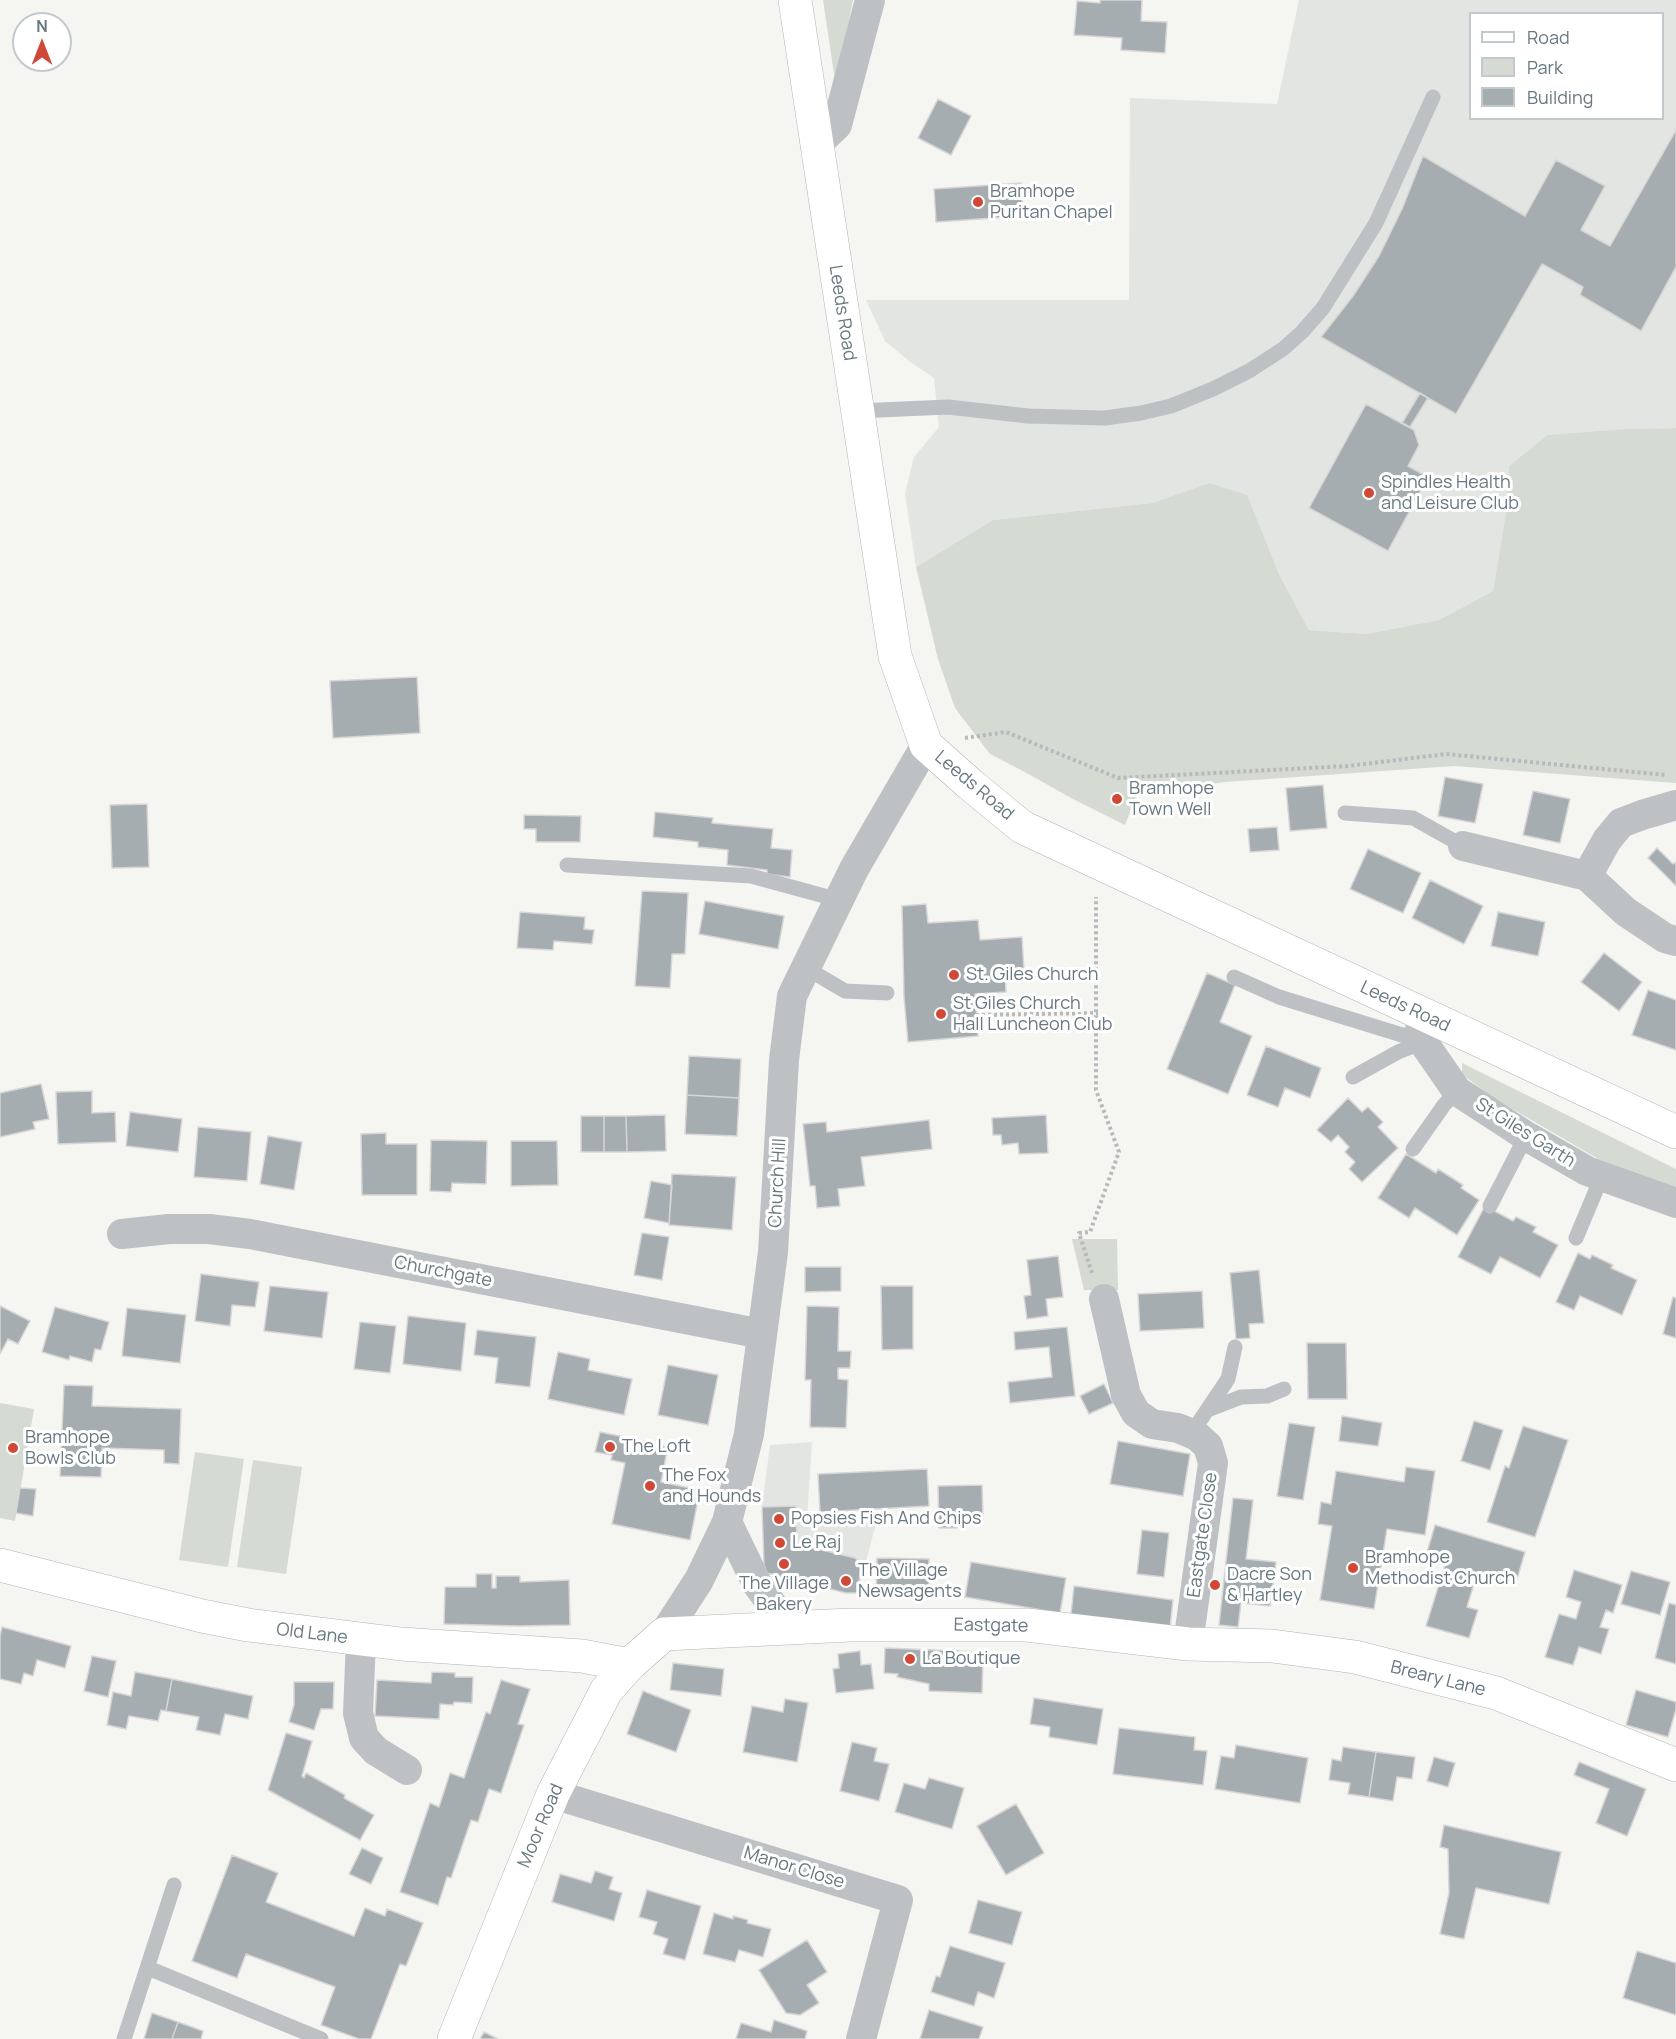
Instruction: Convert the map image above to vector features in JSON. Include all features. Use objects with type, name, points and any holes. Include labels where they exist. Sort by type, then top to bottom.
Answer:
[{"type":"main road","name":"Leeds Road","points":[[795,0],[895,656],[926,745],[971,786],[1022,827],[1097,863],[1421,1030],[1676,1132]]},
{"type":"main road","name":"Old Lane","points":[[0,1565],[213,1618],[280,1630],[361,1640],[582,1656],[630,1665]]},
{"type":"main road","name":"Eastgate","points":[[664,1634],[850,1625],[1027,1625],[1188,1644]]},
{"type":"main road","name":"Moor Road","points":[[454,2039],[553,1794],[606,1691],[664,1634]]},
{"type":"main road","name":"Breary Lane","points":[[1188,1644],[1272,1646],[1355,1657],[1496,1694],[1676,1765]]},
{"type":"street","points":[[818,143],[837,125],[870,0]]},
{"type":"street","name":"Church Hill","points":[[664,1634],[699,1580],[727,1522],[749,1434],[773,1252],[784,1060],[792,996],[854,869],[926,745]]},
{"type":"street","points":[[1587,876],[1607,840],[1621,823],[1642,814],[1676,806]]},
{"type":"street","points":[[1462,846],[1587,876],[1626,912],[1665,938],[1676,941]]},
{"type":"street","name":"St Giles Garth","points":[[1421,1030],[1457,1090],[1526,1136],[1587,1171],[1676,1203]]},
{"type":"street","name":"Churchgate","points":[[122,1234],[209,1228],[250,1234],[762,1334]]},
{"type":"street","points":[[1104,1299],[1126,1395],[1136,1413],[1152,1424],[1178,1428],[1191,1434]]},
{"type":"street","name":"Eastgate Close","points":[[1188,1644],[1213,1463],[1208,1446],[1191,1434]]},
{"type":"street","points":[[727,1522],[757,1584],[773,1606],[794,1628]]},
{"type":"street","points":[[361,1640],[358,1713],[364,1738],[376,1751],[407,1770]]},
{"type":"street","name":"Manor Close","points":[[553,1794],[898,1900],[861,2039]]},
{"type":"lane","points":[[857,411],[948,407],[1028,416],[1105,418],[1171,406],[1249,371],[1283,349],[1323,308],[1377,223],[1433,98]]},
{"type":"lane","points":[[1345,813],[1413,818],[1462,846]]},
{"type":"lane","points":[[567,866],[751,876],[839,900]]},
{"type":"lane","points":[[806,968],[845,991],[887,993]]},
{"type":"lane","points":[[1234,977],[1279,997],[1402,1035],[1421,1030]]},
{"type":"lane","points":[[1353,1077],[1398,1052],[1421,1030]]},
{"type":"lane","points":[[1413,1149],[1457,1090]]},
{"type":"lane","points":[[1490,1206],[1526,1136]]},
{"type":"lane","points":[[1576,1238],[1602,1176]]},
{"type":"lane","points":[[1191,1434],[1228,1379],[1235,1347]]},
{"type":"lane","points":[[1209,1409],[1241,1397],[1267,1396],[1284,1389]]},
{"type":"lane","points":[[124,2039],[174,1885]]},
{"type":"lane","points":[[148,1968],[321,2039]]},
{"type":"path","points":[[926,745],[1006,732],[1118,778],[1348,766],[1446,754],[1666,775],[1676,773]]},
{"type":"path","points":[[1080,1241],[1079,1233],[1090,1232],[1119,1152],[1096,1089],[1097,863]]},
{"type":"path","points":[[976,1015],[1098,1013]]},
{"type":"shaded area","points":[[1299,0],[1676,0],[1676,428],[1629,429],[1509,466],[1506,512],[1493,591],[1439,620],[1366,634],[1309,630],[1278,572],[1209,483],[1152,503],[993,520],[916,567],[905,494],[914,457],[939,427],[934,378],[885,341],[866,300],[1129,300],[1130,98],[1277,104]]},
{"type":"shaded area","points":[[812,1442],[807,1518],[876,1523],[858,1593],[846,1593],[767,1573],[764,1564],[762,1507],[770,1445]]},
{"type":"green space","points":[[823,0],[853,0],[836,87]]},
{"type":"green space","points":[[1676,428],[1676,783],[1454,766],[1225,782],[1137,794],[1125,825],[990,754],[955,708],[938,659],[916,567],[993,520],[1152,503],[1209,483],[1247,495],[1278,572],[1309,630],[1366,634],[1439,620],[1493,591],[1506,512],[1509,466],[1548,435]]},
{"type":"green space","points":[[1462,1063],[1676,1169],[1676,1188],[1600,1160],[1492,1097],[1462,1074]]},
{"type":"green space","points":[[1072,1239],[1117,1239],[1118,1290],[1084,1290]]},
{"type":"green space","name":"Bramhope Bowls Club","points":[[0,1403],[34,1409],[15,1521],[0,1518]]},
{"type":"green space","points":[[195,1452],[244,1459],[228,1567],[179,1560]]},
{"type":"green space","points":[[253,1460],[302,1467],[286,1574],[237,1567]]},
{"type":"building","points":[[1100,0],[1142,0],[1141,21],[1167,22],[1165,53],[1121,50],[1122,38],[1074,35],[1077,1],[1100,3]]},
{"type":"building","points":[[938,99],[971,116],[951,155],[918,138]]},
{"type":"building","points":[[1676,130],[1676,267],[1641,331],[1580,295],[1583,287],[1542,264],[1456,414],[1321,337],[1353,296],[1379,256],[1402,209],[1423,156],[1525,216],[1556,160],[1605,186],[1581,230],[1610,246]]},
{"type":"building","name":"Bramhope Puritan Chapel","points":[[1021,183],[1023,216],[936,222],[934,189]]},
{"type":"building","points":[[1420,393],[1428,398],[1410,427],[1402,423]]},
{"type":"building","name":"Spindles Health and Leisure Club","points":[[1366,404],[1414,430],[1419,445],[1408,466],[1428,477],[1388,551],[1309,508]]},
{"type":"building","points":[[417,677],[420,733],[333,738],[330,681]]},
{"type":"building","points":[[1445,777],[1483,784],[1475,823],[1438,816]]},
{"type":"building","points":[[1323,785],[1327,828],[1290,831],[1286,788]]},
{"type":"building","points":[[1533,791],[1570,799],[1560,843],[1523,835]]},
{"type":"building","points":[[147,804],[149,867],[112,868],[110,805]]},
{"type":"building","points":[[655,812],[713,818],[712,823],[773,829],[771,848],[792,850],[790,877],[767,874],[767,870],[727,865],[728,850],[698,847],[698,842],[653,837]]},
{"type":"building","points":[[524,815],[581,816],[580,842],[536,842],[536,829],[524,829]]},
{"type":"building","points":[[1277,827],[1279,850],[1250,852],[1248,829]]},
{"type":"building","points":[[1657,848],[1673,864],[1676,862],[1676,886],[1648,858]]},
{"type":"building","points":[[1368,849],[1421,873],[1403,913],[1350,889]]},
{"type":"building","points":[[1430,880],[1483,906],[1464,944],[1412,918]]},
{"type":"building","points":[[642,891],[688,893],[685,954],[672,954],[670,988],[635,986]]},
{"type":"building","points":[[705,901],[784,916],[778,949],[699,934]]},
{"type":"building","name":"St. Giles Church","points":[[926,904],[928,923],[978,920],[980,940],[1022,937],[1024,971],[1005,972],[1006,992],[975,994],[978,1036],[908,1042],[904,997],[902,906]]},
{"type":"building","points":[[520,912],[585,917],[584,929],[594,930],[592,944],[554,941],[553,950],[517,948]]},
{"type":"building","points":[[1498,912],[1545,922],[1538,956],[1491,946]]},
{"type":"building","points":[[1604,953],[1642,982],[1619,1011],[1581,982]]},
{"type":"building","points":[[1207,973],[1235,985],[1220,1022],[1252,1036],[1228,1094],[1167,1069]]},
{"type":"building","points":[[1648,990],[1676,1000],[1676,1050],[1632,1035]]},
{"type":"building","points":[[1266,1046],[1321,1068],[1310,1098],[1285,1088],[1278,1107],[1247,1095]]},
{"type":"building","points":[[689,1056],[741,1059],[739,1098],[687,1095]]},
{"type":"building","points":[[41,1084],[49,1119],[33,1122],[35,1129],[0,1137],[0,1093]]},
{"type":"building","points":[[92,1091],[92,1113],[115,1112],[116,1142],[58,1144],[56,1092]]},
{"type":"building","points":[[687,1095],[739,1098],[737,1136],[685,1134]]},
{"type":"building","points":[[1348,1098],[1362,1112],[1368,1107],[1383,1122],[1378,1127],[1398,1148],[1362,1182],[1349,1169],[1355,1162],[1345,1152],[1349,1147],[1338,1135],[1331,1142],[1317,1130]]},
{"type":"building","points":[[130,1112],[182,1119],[178,1152],[126,1146]]},
{"type":"building","points":[[665,1115],[666,1151],[627,1152],[626,1116]]},
{"type":"building","points":[[1046,1115],[1048,1153],[1019,1154],[1018,1143],[1002,1145],[1001,1135],[993,1135],[992,1118]]},
{"type":"building","points":[[581,1116],[604,1116],[604,1152],[581,1152]]},
{"type":"building","points":[[604,1116],[626,1116],[627,1152],[604,1152]]},
{"type":"building","points":[[929,1120],[932,1149],[861,1157],[865,1186],[838,1189],[840,1206],[817,1208],[815,1186],[810,1186],[803,1124],[826,1122],[827,1132]]},
{"type":"building","points":[[198,1127],[251,1132],[247,1181],[194,1177]]},
{"type":"building","points":[[386,1133],[386,1144],[417,1144],[417,1195],[362,1195],[361,1134]]},
{"type":"building","points":[[268,1136],[302,1142],[294,1190],[260,1184]]},
{"type":"building","points":[[431,1140],[487,1141],[486,1184],[452,1183],[451,1192],[430,1191]]},
{"type":"building","points":[[511,1141],[557,1141],[558,1185],[511,1186]]},
{"type":"building","points":[[1406,1154],[1436,1173],[1438,1169],[1463,1185],[1461,1188],[1479,1200],[1457,1235],[1415,1208],[1409,1218],[1378,1198]]},
{"type":"building","points":[[672,1174],[736,1177],[732,1230],[669,1225]]},
{"type":"building","points":[[651,1181],[672,1185],[669,1223],[644,1218]]},
{"type":"building","points":[[1485,1206],[1513,1221],[1516,1217],[1536,1227],[1533,1232],[1558,1245],[1540,1278],[1500,1257],[1491,1274],[1458,1257]]},
{"type":"building","points":[[642,1233],[669,1237],[662,1280],[634,1275]]},
{"type":"building","points":[[1578,1253],[1590,1259],[1592,1255],[1613,1265],[1611,1268],[1637,1280],[1622,1315],[1580,1296],[1574,1310],[1556,1302]]},
{"type":"building","points":[[1058,1256],[1063,1297],[1046,1299],[1048,1316],[1027,1319],[1024,1296],[1031,1295],[1027,1260]]},
{"type":"building","points":[[805,1267],[841,1267],[841,1291],[805,1292]]},
{"type":"building","points":[[1259,1270],[1264,1323],[1249,1324],[1250,1338],[1236,1339],[1230,1273]]},
{"type":"building","points":[[201,1274],[259,1282],[255,1307],[232,1305],[230,1326],[195,1321]]},
{"type":"building","points":[[270,1286],[328,1292],[322,1338],[264,1331]]},
{"type":"building","points":[[881,1286],[913,1286],[913,1349],[882,1350]]},
{"type":"building","points":[[1202,1291],[1204,1328],[1140,1331],[1138,1294]]},
{"type":"building","points":[[1673,1297],[1676,1298],[1676,1338],[1663,1334]]},
{"type":"building","points":[[0,1306],[30,1321],[18,1344],[8,1339],[0,1354]]},
{"type":"building","points":[[807,1306],[839,1307],[838,1351],[851,1351],[850,1368],[838,1368],[838,1379],[848,1380],[846,1428],[810,1427],[811,1380],[805,1380]]},
{"type":"building","points":[[55,1307],[109,1322],[101,1350],[95,1349],[92,1362],[70,1356],[69,1360],[42,1352]]},
{"type":"building","points":[[127,1308],[186,1315],[180,1363],[122,1356]]},
{"type":"building","points":[[408,1316],[466,1323],[461,1371],[403,1364]]},
{"type":"building","points":[[360,1322],[396,1326],[390,1373],[354,1369]]},
{"type":"building","points":[[1067,1327],[1075,1396],[1010,1403],[1008,1382],[1052,1377],[1049,1347],[1015,1350],[1014,1332]]},
{"type":"building","points":[[477,1330],[536,1337],[530,1387],[495,1383],[498,1358],[474,1355]]},
{"type":"building","points":[[1307,1343],[1346,1343],[1347,1399],[1308,1399]]},
{"type":"building","points":[[558,1352],[590,1359],[588,1370],[632,1379],[624,1415],[548,1399]]},
{"type":"building","points":[[668,1365],[718,1375],[708,1425],[658,1415]]},
{"type":"building","points":[[1104,1384],[1113,1403],[1089,1414],[1080,1396]]},
{"type":"building","points":[[64,1385],[93,1386],[92,1406],[181,1409],[179,1464],[164,1463],[164,1450],[102,1448],[101,1477],[60,1476]]},
{"type":"building","points":[[1342,1416],[1382,1423],[1378,1446],[1339,1441]]},
{"type":"building","points":[[1474,1421],[1503,1430],[1490,1470],[1461,1461]]},
{"type":"building","points":[[1289,1423],[1315,1427],[1303,1500],[1277,1496]]},
{"type":"building","points":[[1523,1426],[1568,1440],[1535,1537],[1487,1522],[1505,1466],[1509,1468]]},
{"type":"building","name":"The Fox and Hounds","points":[[600,1432],[668,1446],[661,1482],[700,1490],[690,1540],[612,1524],[625,1463],[611,1460],[612,1455],[595,1452]]},
{"type":"building","points":[[1118,1441],[1190,1454],[1183,1496],[1110,1484]]},
{"type":"building","name":"Bramhope Methodist Church","points":[[1406,1467],[1435,1471],[1425,1535],[1387,1529],[1374,1609],[1320,1600],[1332,1526],[1318,1524],[1321,1502],[1331,1504],[1336,1471],[1404,1482]]},
{"type":"building","points":[[927,1469],[929,1506],[820,1512],[818,1474]]},
{"type":"building","points":[[982,1485],[983,1521],[956,1521],[957,1528],[939,1528],[938,1486]]},
{"type":"building","points":[[20,1488],[36,1489],[33,1516],[16,1513]]},
{"type":"building","points":[[1233,1498],[1253,1500],[1246,1559],[1276,1562],[1270,1606],[1241,1603],[1238,1627],[1219,1625]]},
{"type":"building","points":[[796,1506],[797,1544],[855,1558],[861,1563],[858,1593],[846,1593],[767,1573],[764,1564],[762,1507]]},
{"type":"building","points":[[1435,1525],[1525,1552],[1515,1586],[1477,1574],[1467,1607],[1478,1610],[1469,1638],[1426,1626],[1445,1565],[1425,1559]]},
{"type":"building","points":[[1142,1530],[1169,1533],[1164,1577],[1137,1574]]},
{"type":"building","points":[[877,1558],[929,1559],[929,1595],[876,1594]]},
{"type":"building","points":[[971,1562],[1066,1578],[1060,1613],[965,1597]]},
{"type":"building","points":[[1574,1570],[1622,1585],[1613,1613],[1606,1610],[1600,1627],[1609,1629],[1601,1654],[1579,1647],[1573,1665],[1545,1657],[1559,1614],[1576,1619],[1581,1602],[1566,1597]]},
{"type":"building","points":[[1631,1571],[1670,1582],[1660,1615],[1621,1604]]},
{"type":"building","points":[[476,1574],[492,1574],[492,1588],[496,1588],[496,1576],[520,1576],[520,1582],[569,1580],[570,1625],[444,1624],[445,1587],[476,1587]]},
{"type":"building","points":[[1074,1586],[1173,1600],[1170,1628],[1071,1614]]},
{"type":"building","points":[[1669,1603],[1676,1605],[1676,1664],[1655,1658]]},
{"type":"building","points":[[2,1627],[71,1646],[65,1668],[37,1660],[33,1676],[24,1673],[21,1684],[0,1679]]},
{"type":"building","points":[[885,1648],[983,1652],[982,1693],[929,1691],[929,1684],[897,1677],[898,1674],[884,1673]]},
{"type":"building","points":[[860,1651],[861,1665],[871,1664],[874,1689],[836,1693],[833,1669],[839,1668],[838,1654]]},
{"type":"building","points":[[92,1656],[116,1661],[108,1697],[84,1691]]},
{"type":"building","points":[[673,1663],[724,1669],[721,1696],[670,1690]]},
{"type":"building","points":[[135,1672],[172,1679],[166,1711],[161,1710],[158,1721],[129,1716],[126,1729],[107,1725],[113,1692],[131,1696]]},
{"type":"building","points":[[432,1672],[455,1673],[455,1677],[473,1677],[472,1703],[440,1704],[439,1719],[375,1716],[377,1680],[431,1683]]},
{"type":"building","points":[[172,1679],[253,1696],[248,1719],[225,1714],[220,1735],[196,1730],[199,1717],[166,1711]]},
{"type":"building","points":[[501,1680],[530,1689],[518,1724],[524,1725],[501,1793],[489,1789],[478,1822],[471,1820],[451,1878],[447,1877],[438,1905],[400,1892],[430,1803],[439,1807],[450,1773],[464,1778],[486,1712],[490,1714]]},
{"type":"building","points":[[294,1682],[334,1682],[333,1709],[321,1709],[314,1730],[289,1722],[294,1705]]},
{"type":"building","points":[[1636,1690],[1676,1702],[1668,1737],[1626,1725]]},
{"type":"building","points":[[643,1691],[691,1710],[676,1752],[627,1734]]},
{"type":"building","points":[[1034,1698],[1103,1709],[1097,1745],[1049,1737],[1050,1727],[1030,1724]]},
{"type":"building","points":[[785,1699],[808,1703],[797,1762],[743,1752],[752,1706],[783,1712]]},
{"type":"building","points":[[1119,1728],[1195,1737],[1194,1750],[1207,1751],[1203,1785],[1113,1774]]},
{"type":"building","points":[[286,1733],[312,1741],[302,1776],[304,1778],[306,1773],[374,1815],[360,1840],[268,1790]]},
{"type":"building","points":[[852,1742],[877,1748],[874,1761],[889,1764],[879,1801],[840,1791]]},
{"type":"building","points":[[1236,1745],[1308,1758],[1300,1803],[1215,1789],[1221,1756],[1234,1758]]},
{"type":"building","points":[[1343,1747],[1376,1752],[1369,1797],[1348,1794],[1350,1783],[1329,1780],[1332,1759],[1341,1761]]},
{"type":"building","points":[[1376,1752],[1415,1757],[1412,1779],[1397,1777],[1393,1801],[1369,1797]]},
{"type":"building","points":[[1434,1757],[1455,1763],[1448,1787],[1427,1781]]},
{"type":"building","points":[[1579,1762],[1646,1789],[1627,1836],[1596,1823],[1609,1789],[1574,1775]]},
{"type":"building","points":[[929,1778],[964,1788],[952,1829],[895,1812],[904,1783],[925,1789]]},
{"type":"building","points":[[1016,1804],[1044,1853],[1006,1875],[977,1826]]},
{"type":"building","points":[[1444,1825],[1561,1852],[1549,1904],[1476,1888],[1464,1939],[1440,1934],[1449,1893],[1448,1849],[1440,1847]]},
{"type":"building","points":[[362,1848],[383,1858],[371,1884],[349,1874]]},
{"type":"building","points":[[232,1855],[278,1873],[266,1902],[354,1936],[365,1908],[385,1916],[387,1909],[423,1923],[406,1966],[400,1964],[371,2039],[359,2039],[321,2025],[335,1987],[246,1954],[237,1978],[192,1961]]},
{"type":"building","points":[[595,1871],[613,1877],[609,1889],[622,1893],[614,1921],[552,1902],[560,1874],[591,1883]]},
{"type":"building","points":[[647,1890],[701,1906],[685,1960],[663,1954],[668,1939],[653,1934],[657,1922],[639,1917]]},
{"type":"building","points":[[978,1900],[1022,1912],[1012,1945],[969,1933]]},
{"type":"building","points":[[714,1913],[733,1919],[733,1916],[748,1920],[747,1923],[771,1929],[763,1957],[739,1950],[735,1962],[703,1954]]},
{"type":"building","points":[[807,1940],[827,1972],[807,1985],[819,2003],[800,2015],[786,2013],[759,1970]]},
{"type":"building","points":[[950,1946],[1005,1963],[994,1998],[978,1992],[974,2006],[931,1992],[936,1976],[940,1977]]},
{"type":"building","points":[[1637,1951],[1676,1963],[1676,2015],[1623,1998]]},
{"type":"building","points":[[929,2010],[983,2027],[979,2039],[920,2039]]},
{"type":"building","points":[[152,2013],[178,2022],[172,2039],[144,2039]]},
{"type":"building","points":[[774,2020],[807,2031],[805,2039],[736,2039],[741,2023],[771,2032]]},
{"type":"building","points":[[178,2022],[203,2031],[201,2039],[172,2039]]},
{"type":"building","points":[[484,2032],[498,2039],[480,2039]]},
{"type":"place","name":"Bramhope Puritan Chapel","points":[[978,202]]},
{"type":"place","name":"Spindles Health and Leisure Club","points":[[1369,493]]},
{"type":"place","name":"Bramhope Town Well","points":[[1117,799]]},
{"type":"place","name":"St. Giles Church","points":[[954,975]]},
{"type":"place","name":"St Giles Church Hall Luncheon Club","points":[[941,1014]]},
{"type":"place","name":"The Loft","points":[[610,1447]]},
{"type":"place","name":"Bramhope Bowls Club","points":[[13,1448]]},
{"type":"place","name":"The Fox and Hounds","points":[[650,1486]]},
{"type":"place","name":"Popsies Fish And Chips","points":[[779,1519]]},
{"type":"place","name":"Le Raj","points":[[780,1543]]},
{"type":"place","name":"The Village Bakery","points":[[784,1564]]},
{"type":"place","name":"Bramhope Methodist Church","points":[[1353,1568]]},
{"type":"place","name":"The Village Newsagents","points":[[846,1581]]},
{"type":"place","name":"Dacre Son & Hartley","points":[[1215,1585]]},
{"type":"place","name":"La Boutique","points":[[910,1659]]}]
